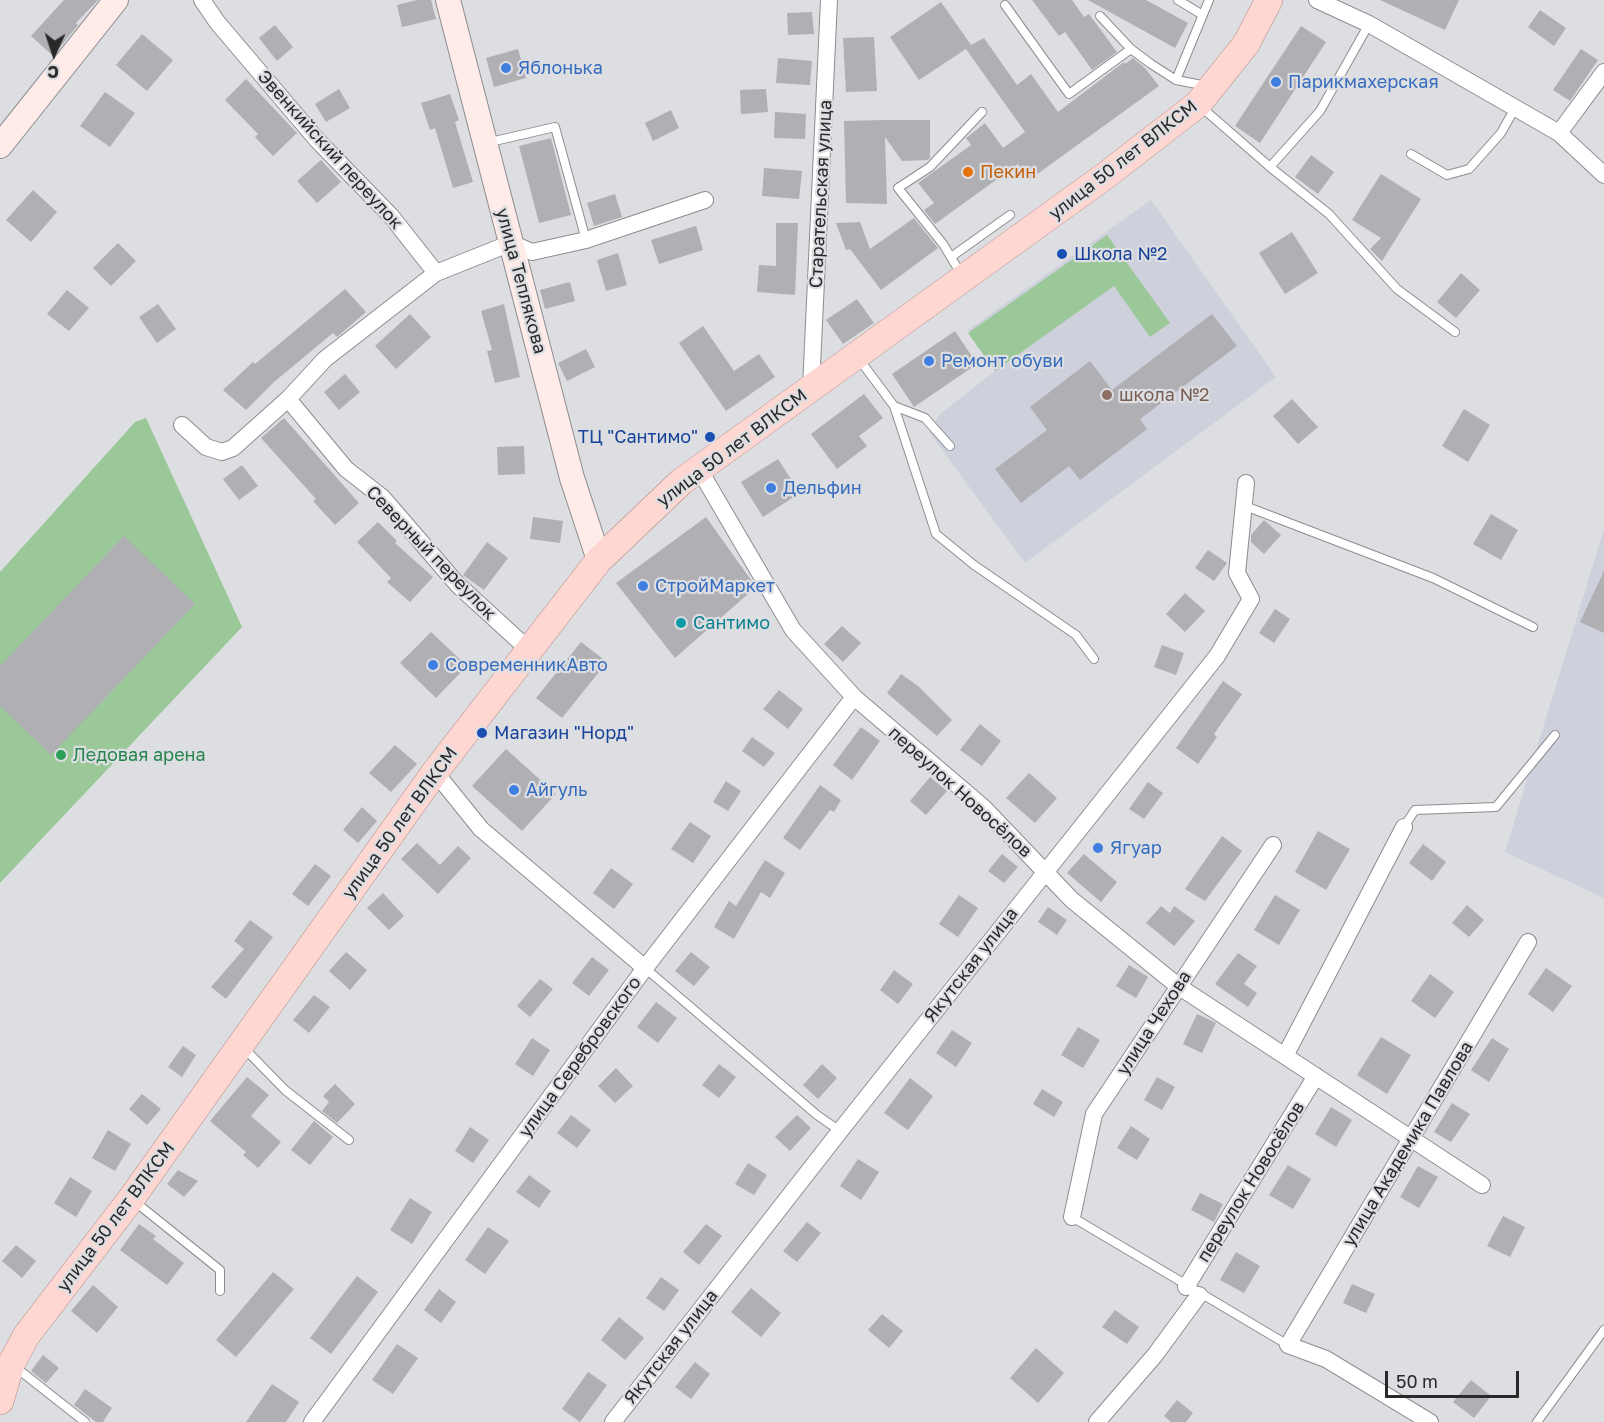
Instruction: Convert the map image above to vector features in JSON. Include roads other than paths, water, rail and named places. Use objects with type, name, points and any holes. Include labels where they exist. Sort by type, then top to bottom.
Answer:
[{"type":"main road","points":[[0,146],[116,0]]},
{"type":"main road","name":"улица Теплякова","points":[[448,0],[572,478],[599,560]]},
{"type":"main road","name":"улица 50 лет ВЛКСМ","points":[[0,1401],[11,1364],[26,1336],[130,1199],[241,1046],[435,772],[599,560],[660,499],[857,357],[957,267],[1105,176],[1206,96],[1246,44],[1269,0]]},
{"type":"street","name":"Эвенкийский переулок","points":[[202,0],[217,22],[318,141],[391,216],[436,273]]},
{"type":"street","name":"Старательская улица","points":[[811,388],[829,0]]},
{"type":"street","points":[[1317,0],[1369,24],[1559,133],[1604,175]]},
{"type":"street","points":[[1559,133],[1604,72]]},
{"type":"street","points":[[183,425],[206,447],[222,452],[233,448],[288,399],[325,359],[436,273],[511,243],[532,252],[586,240],[705,200]]},
{"type":"street","name":"Северный переулок","points":[[288,399],[346,469],[382,497],[458,585],[528,650]]},
{"type":"street","name":"переулок Новосёлов","points":[[699,469],[793,630],[854,697],[983,807],[1046,870],[1072,900],[1178,986],[1411,1141],[1482,1185]]},
{"type":"street","name":"Якутская улица","points":[[613,1422],[840,1131],[1217,656],[1251,599],[1237,573],[1246,483]]},
{"type":"street","name":"улица Серебровского","points":[[312,1422],[645,968],[854,697]]},
{"type":"street","points":[[435,772],[481,829],[645,968]]},
{"type":"street","points":[[1285,1056],[1404,827]]},
{"type":"street","name":"улица Чехова","points":[[1072,1217],[1094,1114],[1273,845]]},
{"type":"street","name":"улица Академика Павлова","points":[[1288,1345],[1528,942]]},
{"type":"street","name":"переулок Новосёлов","points":[[1193,1291],[1316,1076]]},
{"type":"street","points":[[1097,1422],[1155,1354],[1193,1291]]},
{"type":"street","points":[[1288,1345],[1326,1359],[1430,1422]]},
{"type":"lane","points":[[1178,0],[1201,14]]},
{"type":"lane","points":[[1176,80],[1201,14],[1209,0]]},
{"type":"lane","points":[[1005,5],[1069,94],[1131,49]]},
{"type":"lane","points":[[1100,16],[1131,49],[1176,80],[1206,96],[1270,167],[1329,214],[1397,289],[1455,332]]},
{"type":"lane","points":[[1270,167],[1320,111],[1369,24]]},
{"type":"lane","points":[[1411,154],[1447,176],[1469,169],[1501,133],[1515,108]]},
{"type":"lane","points":[[982,112],[930,167],[898,188],[957,267],[1011,215]]},
{"type":"lane","points":[[485,143],[555,127],[586,240]]},
{"type":"lane","points":[[857,357],[894,406],[936,534],[974,565],[1076,635],[1094,659]]},
{"type":"lane","points":[[894,406],[925,418],[950,446]]},
{"type":"lane","points":[[1245,506],[1434,578],[1533,627]]},
{"type":"lane","points":[[1404,827],[1415,810],[1496,807],[1555,735]]},
{"type":"lane","points":[[645,968],[817,1115],[840,1131]]},
{"type":"lane","points":[[241,1046],[285,1090],[349,1140]]},
{"type":"lane","points":[[130,1199],[220,1270],[220,1291]]},
{"type":"lane","points":[[1072,1217],[1193,1291],[1288,1345]]},
{"type":"lane","points":[[1537,1422],[1604,1330]]},
{"type":"lane","points":[[11,1364],[85,1422]]},
{"type":"place","name":"Яблонька","points":[[506,68]]},
{"type":"place","name":"Парикмахерская","points":[[1276,82]]},
{"type":"place","name":"Пекин","points":[[968,172]]},
{"type":"place","name":"Школа №2","points":[[1062,254]]},
{"type":"place","name":"Ремонт обуви","points":[[929,361]]},
{"type":"place","name":"школа №2","points":[[1107,395]]},
{"type":"place","name":"ТЦ \"Сантимо\"","points":[[710,437]]},
{"type":"place","name":"Дельфин","points":[[771,488]]},
{"type":"place","name":"СтройМаркет","points":[[643,586]]},
{"type":"place","name":"Сантимо","points":[[681,623]]},
{"type":"place","name":"СовременникАвто","points":[[433,665]]},
{"type":"place","name":"Магазин \"Норд\"","points":[[482,733]]},
{"type":"place","name":"Ледовая арена","points":[[61,755]]},
{"type":"place","name":"Айгуль","points":[[514,790]]},
{"type":"place","name":"Ягуар","points":[[1098,848]]}]
